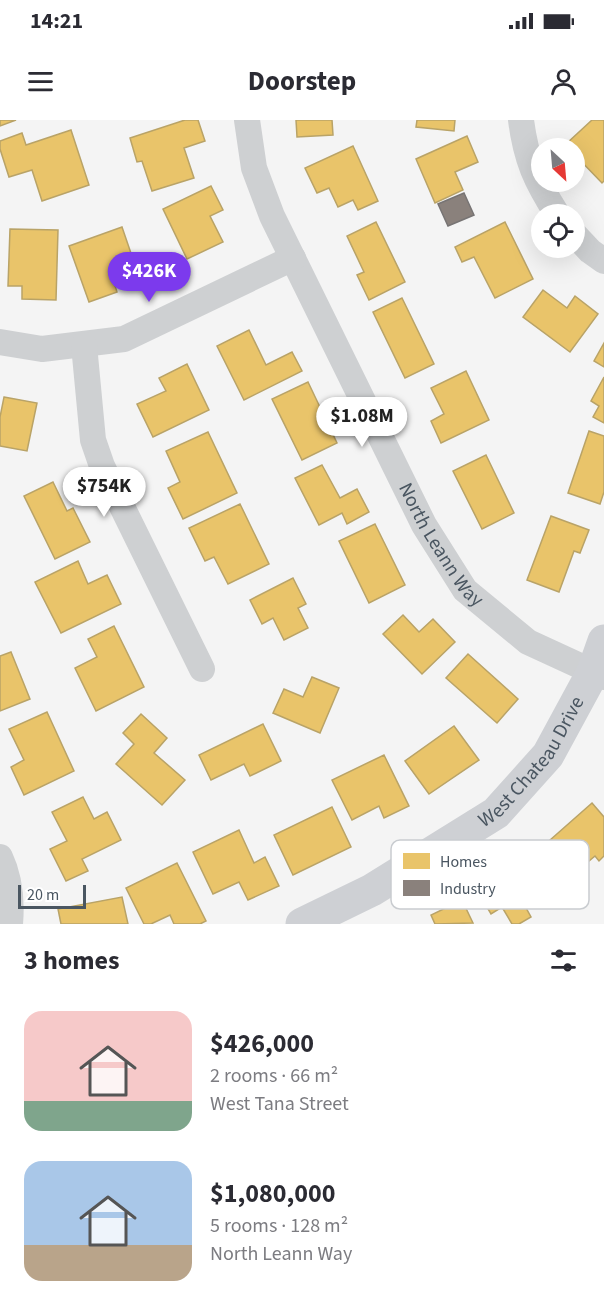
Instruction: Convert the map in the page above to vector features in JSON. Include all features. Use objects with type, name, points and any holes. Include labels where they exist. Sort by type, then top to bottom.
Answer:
[{"type":"street","name":"North Leann Way","points":[[248,120],[254,168],[272,216],[424,525],[465,590],[528,642],[599,674]]},
{"type":"street","points":[[521,120],[524,144],[537,183],[551,204]]},
{"type":"street","points":[[585,246],[604,261]]},
{"type":"street","points":[[0,342],[42,349],[124,339],[293,258]]},
{"type":"street","points":[[84,345],[93,440],[102,466],[202,669]]},
{"type":"street","name":"West Chateau Drive","points":[[453,840],[496,813],[548,755],[599,674],[604,641]]},
{"type":"street","points":[[0,857],[6,870],[11,896],[10,924]]},
{"type":"street","name":"West Chateau Drive","points":[[302,924],[391,878]]},
{"type":"building: Homes","points":[[0,120],[16,120],[0,126]]},
{"type":"building: Homes","points":[[185,120],[198,120],[205,141],[184,148],[194,178],[152,191],[142,161],[137,162],[130,138]]},
{"type":"building: Homes","points":[[296,120],[332,120],[333,135],[297,137]]},
{"type":"building: Homes","points":[[417,120],[455,120],[454,131],[416,127]]},
{"type":"building: Homes","points":[[592,120],[604,120],[604,181],[602,183],[585,165],[585,138],[572,138]]},
{"type":"building: Homes","points":[[71,130],[89,185],[42,201],[32,170],[9,177],[0,149],[0,141],[22,133],[26,145]]},
{"type":"building: Homes","points":[[467,136],[478,162],[455,172],[463,190],[435,203],[416,159]]},
{"type":"building: Homes","points":[[353,146],[378,201],[358,210],[353,200],[338,207],[329,188],[317,193],[305,168]]},
{"type":"building: Homes","points":[[211,186],[223,210],[210,216],[223,242],[187,259],[163,209]]},
{"type":"building: Homes","points":[[376,222],[405,282],[369,300],[357,275],[364,272],[347,236]]},
{"type":"building: Homes","points":[[505,222],[533,279],[495,298],[474,257],[462,262],[455,247]]},
{"type":"building: Homes","points":[[122,227],[135,265],[111,273],[117,292],[89,302],[69,246]]},
{"type":"building: Homes","points":[[10,229],[58,230],[56,300],[22,299],[22,286],[8,286]]},
{"type":"building: Homes","points":[[543,290],[567,308],[575,296],[598,314],[570,352],[523,317]]},
{"type":"building: Homes","points":[[402,298],[434,364],[405,378],[373,312]]},
{"type":"building: Homes","points":[[249,330],[266,365],[292,352],[302,371],[244,400],[217,346]]},
{"type":"building: Homes","points":[[604,343],[604,367],[594,361]]},
{"type":"building: Homes","points":[[187,364],[209,410],[153,437],[137,404],[166,391],[159,378]]},
{"type":"building: Homes","points":[[466,371],[489,420],[441,443],[431,421],[444,414],[431,388]]},
{"type":"building: Homes","points":[[604,377],[604,423],[593,417],[599,406],[591,401]]},
{"type":"building: Homes","points":[[308,382],[337,443],[302,460],[272,399]]},
{"type":"building: Homes","points":[[4,397],[37,403],[27,451],[0,446],[0,417]]},
{"type":"building: Homes","points":[[589,431],[604,436],[604,492],[600,504],[568,493]]},
{"type":"building: Homes","points":[[208,432],[237,493],[183,519],[168,488],[180,482],[166,451]]},
{"type":"building: Homes","points":[[486,455],[514,513],[482,529],[453,471]]},
{"type":"building: Homes","points":[[322,465],[340,498],[357,489],[369,512],[347,524],[342,513],[319,525],[295,478]]},
{"type":"building: Homes","points":[[53,482],[67,511],[73,508],[90,542],[55,559],[24,496]]},
{"type":"building: Homes","points":[[240,504],[269,564],[228,584],[214,557],[205,561],[189,528]]},
{"type":"building: Homes","points":[[551,516],[589,530],[580,553],[574,551],[559,592],[527,580]]},
{"type":"building: Homes","points":[[375,524],[405,585],[369,603],[339,541]]},
{"type":"building: Homes","points":[[78,561],[88,584],[107,575],[121,604],[61,633],[35,582]]},
{"type":"building: Homes","points":[[293,578],[306,604],[298,608],[308,628],[284,640],[273,618],[262,624],[250,600]]},
{"type":"building: Homes","points":[[403,615],[419,632],[433,619],[455,642],[422,674],[383,634]]},
{"type":"building: Homes","points":[[114,626],[144,687],[96,711],[75,668],[97,657],[88,639]]},
{"type":"building: Homes","points":[[11,652],[30,699],[0,711],[0,656]]},
{"type":"building: Homes","points":[[468,654],[518,699],[497,723],[446,678]]},
{"type":"building: Homes","points":[[312,677],[339,688],[320,733],[273,713],[284,689],[303,697]]},
{"type":"building: Homes","points":[[47,712],[74,771],[24,795],[11,767],[24,760],[9,729]]},
{"type":"building: Homes","points":[[141,714],[167,738],[154,753],[185,780],[162,805],[116,764],[134,744],[123,733]]},
{"type":"building: Homes","points":[[263,724],[281,761],[250,776],[244,764],[211,780],[199,755]]},
{"type":"building: Homes","points":[[454,726],[479,760],[429,794],[405,761]]},
{"type":"building: Homes","points":[[384,755],[409,806],[384,818],[379,806],[352,820],[332,780]]},
{"type":"building: Homes","points":[[83,797],[94,819],[107,812],[121,840],[82,859],[88,871],[66,881],[50,849],[67,841],[52,812]]},
{"type":"building: Homes","points":[[592,803],[604,817],[604,856],[599,861],[595,856],[589,861],[589,840],[550,840]]},
{"type":"building: Homes","points":[[332,807],[351,847],[293,875],[274,835]]},
{"type":"building: Homes","points":[[239,830],[254,863],[265,857],[279,886],[248,900],[239,882],[213,894],[193,852]]},
{"type":"building: Homes","points":[[177,863],[206,921],[200,924],[174,924],[170,915],[151,924],[144,924],[126,888]]},
{"type":"building: Homes","points":[[122,897],[128,924],[61,924],[58,909]]},
{"type":"building: Homes","points":[[443,909],[466,909],[473,923],[435,924],[431,915]]},
{"type":"building: Homes","points":[[488,909],[499,909],[491,914]]},
{"type":"building: Homes","points":[[503,909],[527,909],[531,917],[519,924],[512,924]]},
{"type":"building: Industry","points":[[464,193],[474,215],[448,226],[438,204]]}]
